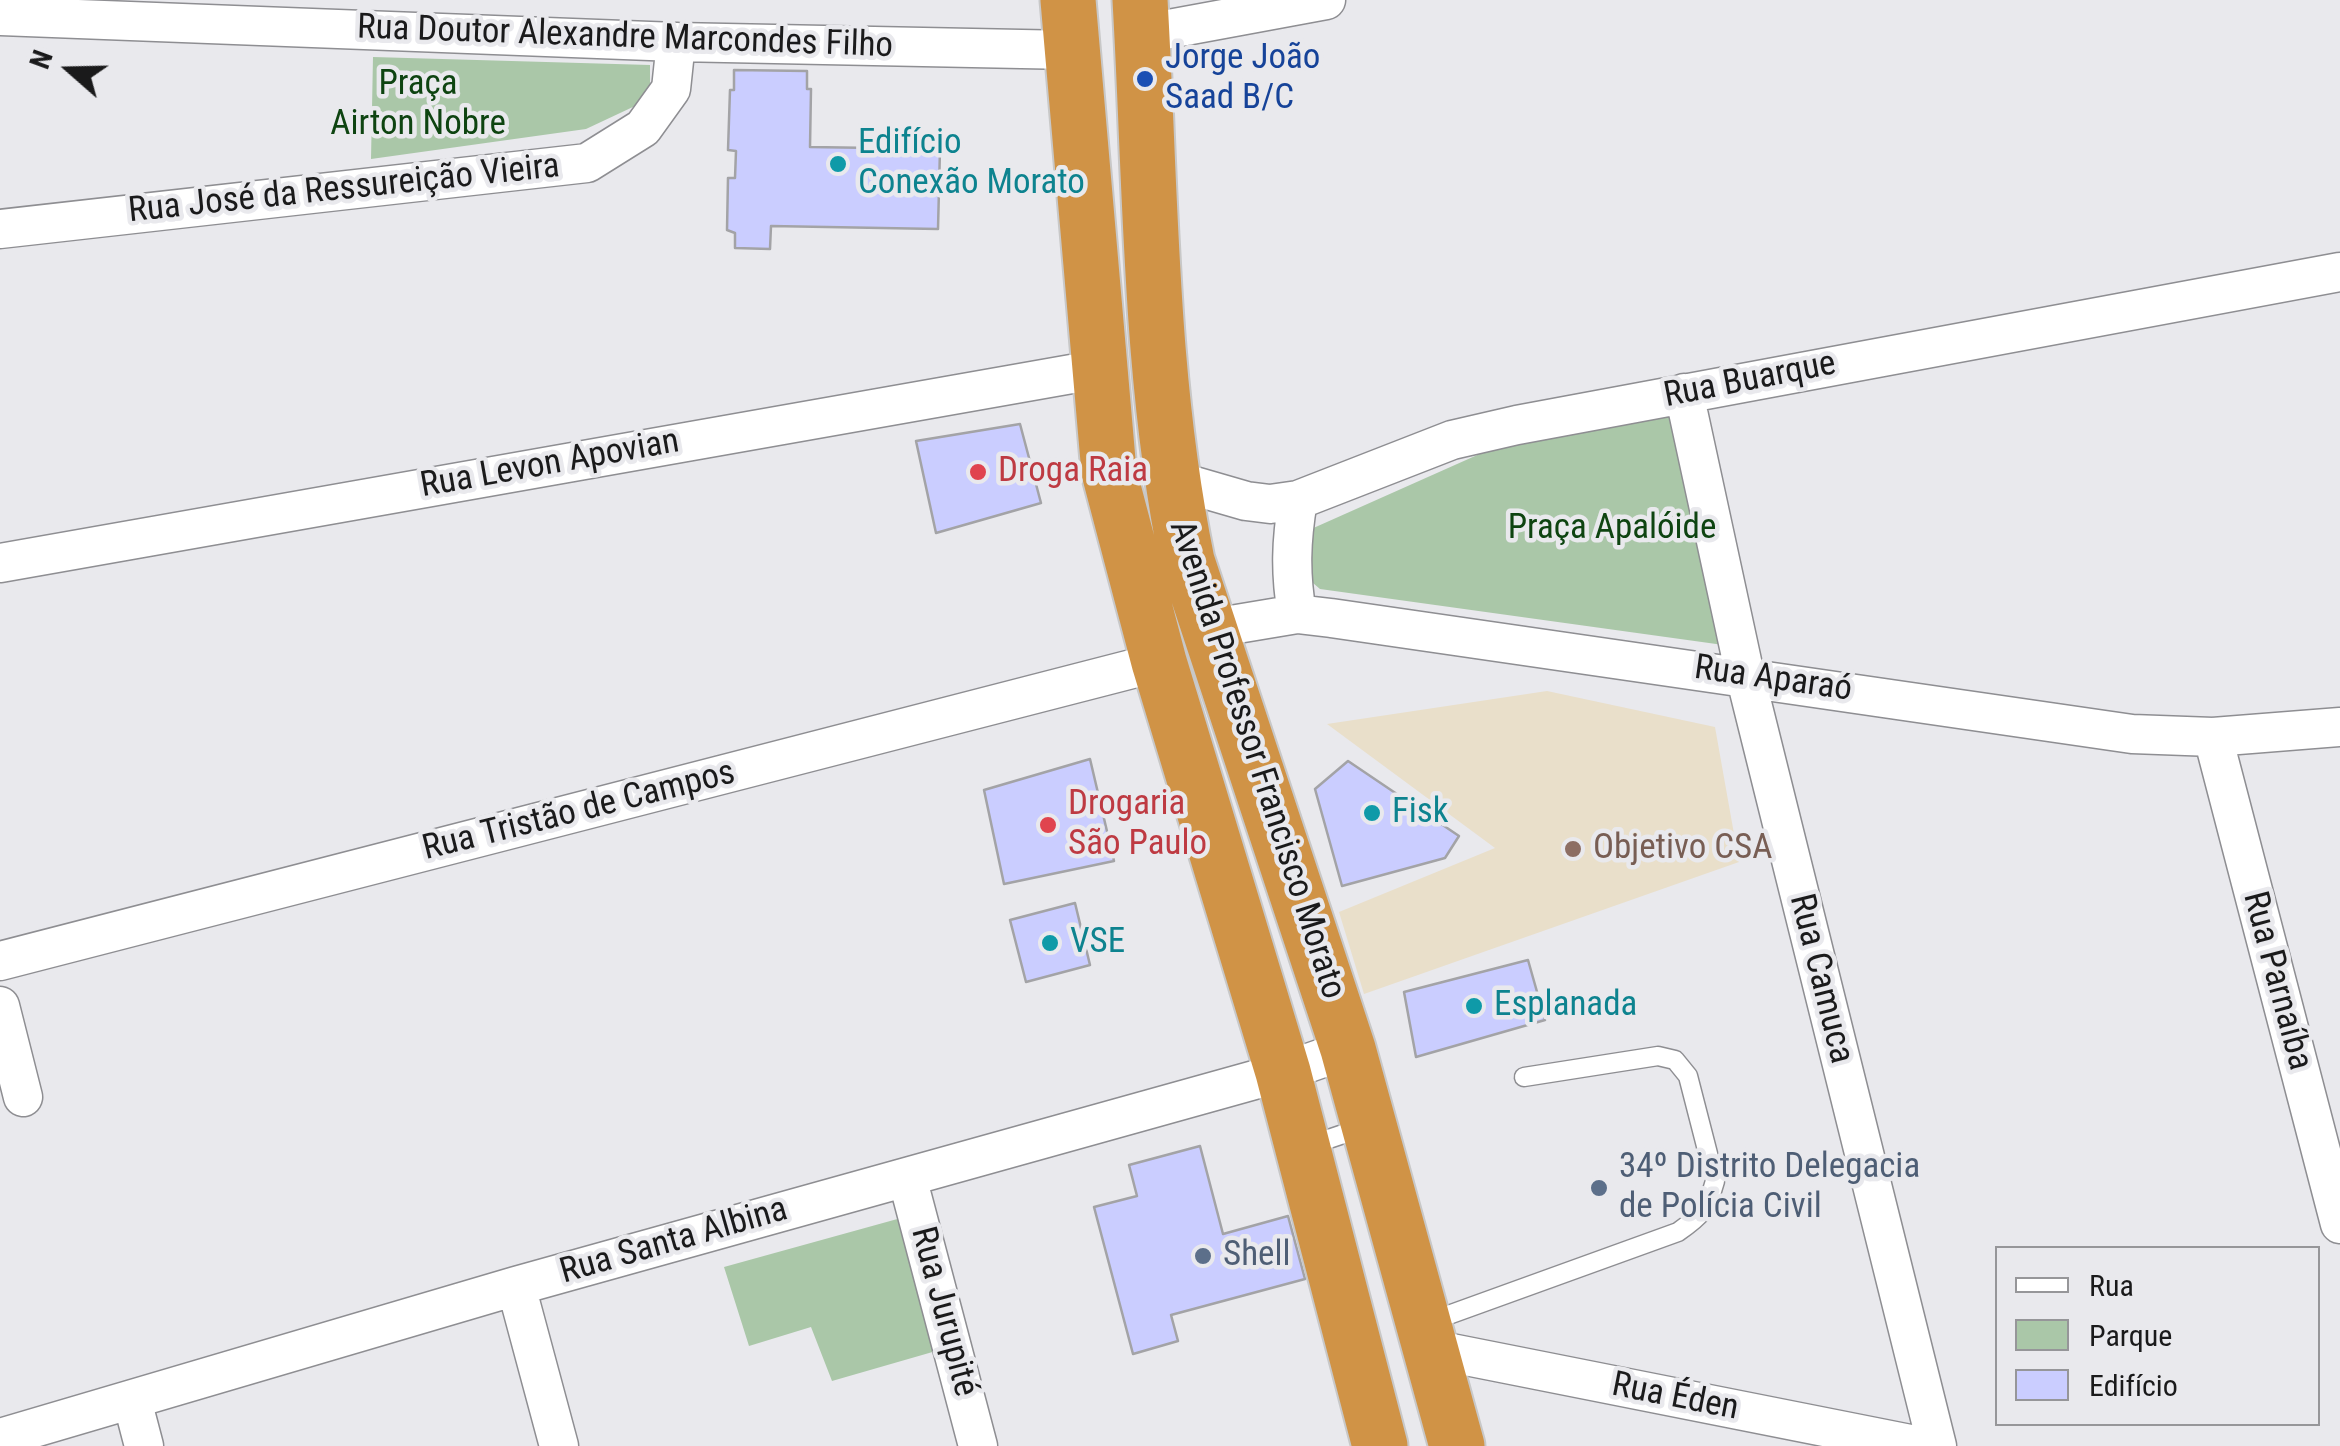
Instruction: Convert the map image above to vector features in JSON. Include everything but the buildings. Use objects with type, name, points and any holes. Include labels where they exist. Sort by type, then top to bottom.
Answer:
[{"type":"highway","name":"Avenida Professor Francisco Morato","points":[[1141,17],[1152,301],[1170,479],[1187,562],[1348,1049],[1457,1446]]},
{"type":"highway","name":"Avenida Professor Francisco Morato","points":[[1070,25],[1108,472],[1159,662],[1283,1072],[1380,1446]]},
{"type":"street","points":[[1141,17],[1326,0]]},
{"type":"street","name":"Rua Doutor Alexandre Marcondes Filho","points":[[0,16],[676,42],[1070,25]]},
{"type":"street","name":"Rua José da Ressureição Vieira","points":[[0,229],[588,163],[643,128],[672,90],[676,42]]},
{"type":"street","name":"Rua Buarque","points":[[1170,479],[1246,501],[1270,504],[1298,500],[1452,440],[1517,425],[2340,272]]},
{"type":"street","name":"Rua Levon Apovian","points":[[0,563],[1100,369]]},
{"type":"street","name":"Rua Camuca","points":[[1684,394],[1745,675],[1936,1446]]},
{"type":"street","points":[[1297,614],[1290,572],[1298,500]]},
{"type":"street","name":"Rua Aparaó","points":[[1207,629],[1297,614],[1745,675],[2132,734],[2213,737],[2340,728]]},
{"type":"street","name":"Rua Tristão de Campos","points":[[0,961],[1159,662]]},
{"type":"street","name":"Rua Parnaíba","points":[[2213,737],[2340,1224]]},
{"type":"street","points":[[0,1006],[24,1098]]},
{"type":"street","name":"Rua Santa Albina","points":[[0,1438],[516,1286],[1283,1072],[1348,1049]]},
{"type":"street","name":"Rua Jurupité","points":[[906,1178],[978,1446]]},
{"type":"street","points":[[516,1286],[558,1446]]},
{"type":"street","name":"Rua Éden","points":[[1428,1336],[1920,1446]]},
{"type":"street","points":[[132,1400],[144,1446]]},
{"type":"lane","points":[[1428,1336],[1678,1232],[1703,1214],[1711,1196],[1715,1180],[1688,1076],[1675,1060],[1658,1056],[1524,1078]]},
{"type":"lane","points":[[1302,1148],[1369,1126]]},
{"type":"shaded area","points":[[1547,691],[1715,727],[1739,862],[1364,994],[1339,912],[1495,848],[1327,724]]},
{"type":"green space","name":"Praça Airton Nobre","points":[[373,57],[650,65],[650,90],[635,106],[586,129],[371,159]]},
{"type":"green space","name":"Praça Apalóide","points":[[1687,413],[1745,648],[1320,589],[1292,565],[1300,534],[1493,448]]},
{"type":"green space","points":[[901,1218],[936,1351],[832,1381],[811,1327],[749,1346],[724,1267]]},
{"type":"place","name":"Jorge João Saad B/C","points":[[1145,79]]},
{"type":"place","name":"Edifício Conexão Morato","points":[[838,164]]},
{"type":"place","name":"Droga Raia","points":[[978,472]]},
{"type":"place","name":"Fisk","points":[[1372,813]]},
{"type":"place","name":"Drogaria São Paulo","points":[[1048,825]]},
{"type":"place","name":"Objetivo CSA","points":[[1573,849]]},
{"type":"place","name":"VSE","points":[[1050,943]]},
{"type":"place","name":"Esplanada","points":[[1474,1006]]},
{"type":"place","name":"34º Distrito Delegacia de Polícia Civil","points":[[1599,1188]]},
{"type":"place","name":"Shell","points":[[1203,1256]]}]
